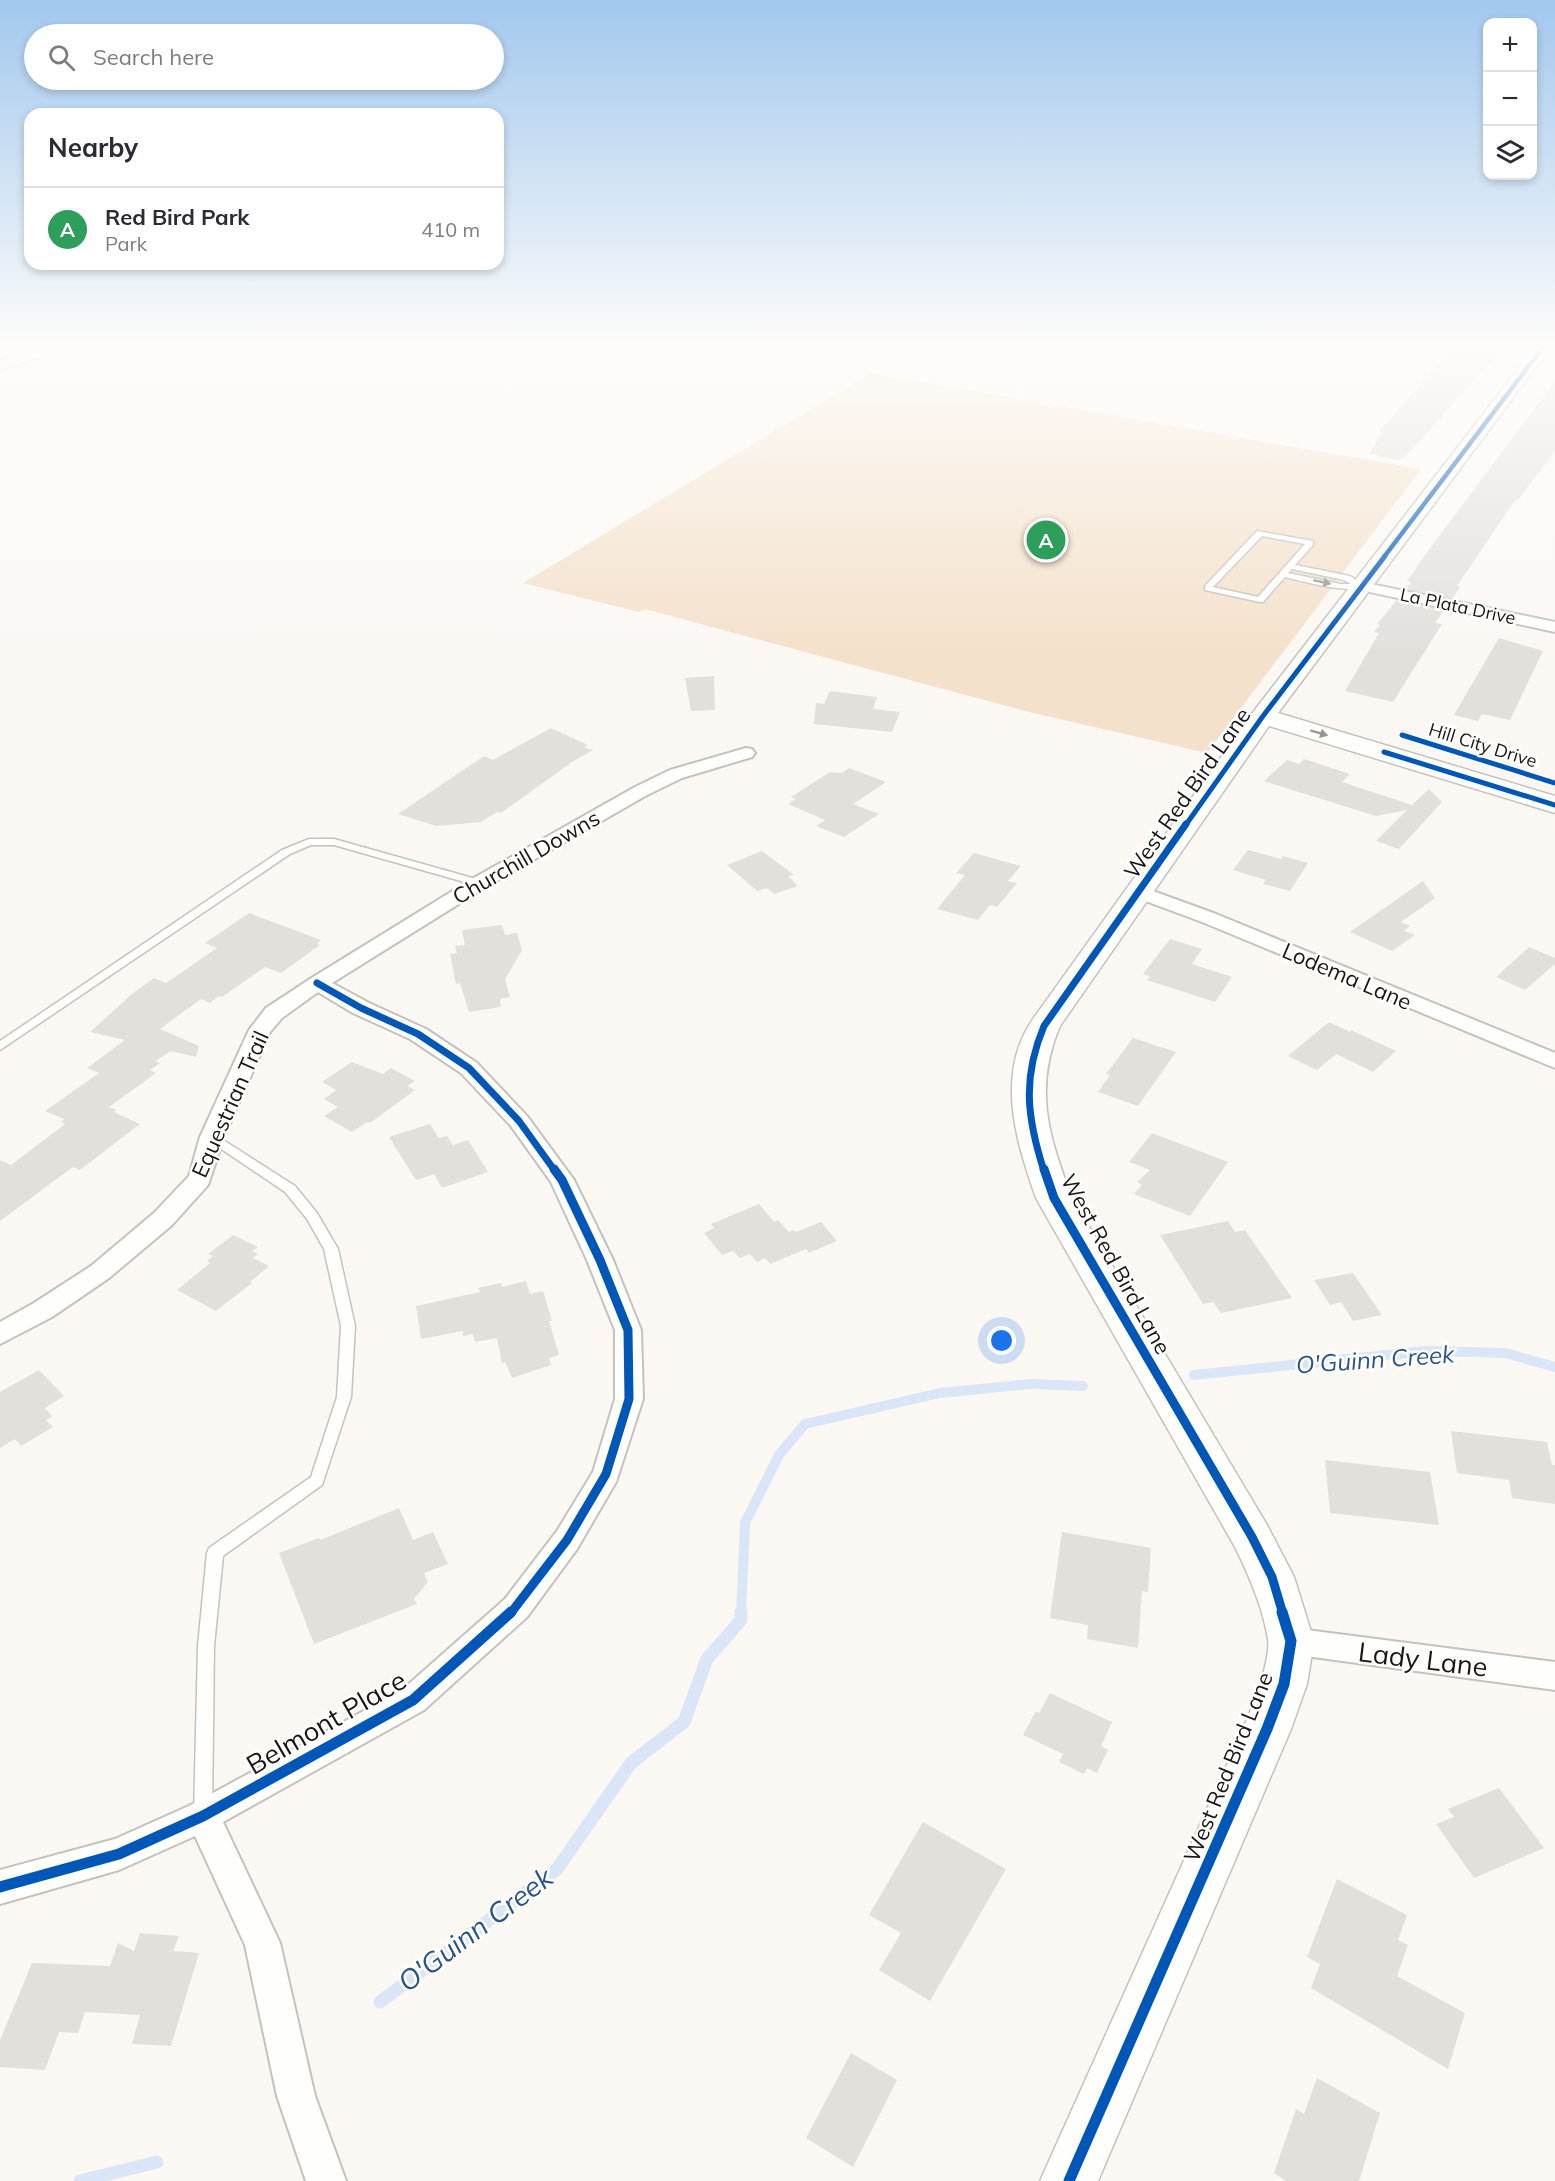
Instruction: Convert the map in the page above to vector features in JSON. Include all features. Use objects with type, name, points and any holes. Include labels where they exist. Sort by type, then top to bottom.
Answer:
[{"type":"street","name":"West Red Bird Lane","points":[[1069,2181],[1267,1729],[1284,1684],[1291,1641],[1272,1577],[1257,1547],[1054,1198],[1036,1149],[1029,1107],[1028,1069],[1033,1046],[1044,1026],[1270,707],[1466,449]]},
{"type":"street","name":"La Plata Drive","points":[[1361,586],[1555,627]]},
{"type":"street","name":"Hill City Drive","points":[[1270,707],[1555,783]]},
{"type":"street","name":"Hill City Drive","points":[[1270,707],[1555,805]]},
{"type":"street","name":"Churchill Downs","points":[[317,983],[479,883],[641,790],[676,774],[746,753]]},
{"type":"street","name":"Lodema Lane","points":[[1139,892],[1209,918],[1555,1061]]},
{"type":"street","name":"Equestrian Trail","points":[[0,1334],[43,1310],[100,1272],[163,1219],[200,1179],[212,1137],[260,1030],[274,1013],[317,983]]},
{"type":"street","name":"Belmont Place","points":[[0,1887],[119,1854],[203,1816],[413,1700],[516,1608],[567,1540],[606,1474],[629,1399],[628,1330],[600,1260],[562,1180],[519,1121],[469,1068],[418,1034],[361,1008],[317,983]]},
{"type":"street","name":"Lady Lane","points":[[1291,1641],[1555,1676]]},
{"type":"street","points":[[203,1816],[262,1943],[296,2097],[326,2181]]},
{"type":"lane","points":[[1260,533],[1310,543],[1283,574],[1260,600],[1208,588],[1260,533]]},
{"type":"lane","points":[[1290,566],[1347,578],[1361,586]]},
{"type":"lane","points":[[1283,574],[1341,586],[1361,586]]},
{"type":"lane","points":[[0,1046],[298,845],[320,841],[334,842],[479,883]]},
{"type":"lane","points":[[203,1816],[206,1646],[216,1553],[317,1481],[344,1397],[348,1326],[331,1249],[312,1216],[290,1189],[212,1137]]},
{"type":"shaded area","points":[[745,449],[1305,449],[1421,469],[1207,753],[1029,712],[645,609],[639,612],[523,583]]},
{"type":"building","points":[[1373,449],[1412,449],[1404,458],[1398,460],[1370,454]]},
{"type":"building","points":[[1504,449],[1555,449],[1518,500],[1515,500],[1457,586],[1460,587],[1452,599],[1406,589],[1411,582],[1407,581]]},
{"type":"building","points":[[1397,600],[1444,610],[1435,623],[1442,624],[1393,702],[1345,691],[1379,633],[1374,632],[1380,625],[1377,624]]},
{"type":"building","points":[[1499,638],[1543,651],[1510,720],[1482,714],[1478,721],[1454,715]]},
{"type":"building","points":[[714,676],[715,710],[691,711],[685,678]]},
{"type":"building","points":[[830,691],[877,697],[873,709],[900,712],[892,732],[814,724],[816,703],[824,704]]},
{"type":"building","points":[[551,728],[588,745],[584,747],[593,750],[572,762],[501,813],[497,812],[481,822],[436,826],[398,814],[484,756],[493,760]]},
{"type":"building","points":[[1304,759],[1350,774],[1342,782],[1412,805],[1429,789],[1442,802],[1399,849],[1376,841],[1407,810],[1376,816],[1264,781],[1287,760],[1299,764]]},
{"type":"building","points":[[849,768],[886,782],[853,804],[879,814],[844,837],[816,826],[825,820],[788,804],[796,799],[791,797],[830,772],[842,773]]},
{"type":"building","points":[[1248,850],[1281,859],[1283,856],[1308,863],[1290,891],[1263,884],[1266,880],[1233,870]]},
{"type":"building","points":[[762,851],[794,875],[788,876],[798,886],[774,894],[767,888],[757,891],[727,865]]},
{"type":"building","points":[[974,853],[1021,866],[1008,881],[1017,883],[997,907],[990,905],[978,920],[937,909],[965,875],[956,873]]},
{"type":"building","points":[[1423,881],[1435,898],[1401,922],[1410,926],[1404,931],[1415,935],[1392,951],[1350,932]]},
{"type":"building","points":[[249,913],[321,940],[317,944],[320,945],[281,973],[265,967],[210,1003],[201,999],[160,1029],[199,1046],[196,1057],[171,1051],[155,1061],[160,1063],[150,1070],[156,1073],[109,1107],[116,1110],[114,1112],[140,1124],[80,1170],[73,1167],[0,1221],[0,1160],[11,1165],[65,1124],[61,1122],[64,1119],[45,1111],[99,1073],[87,1068],[125,1040],[90,1032],[132,994],[154,978],[166,983],[217,948],[205,943]]},
{"type":"building","points":[[502,925],[505,935],[517,933],[522,950],[505,979],[510,997],[500,999],[501,1007],[469,1012],[460,983],[456,984],[450,954],[457,953],[455,946],[465,945],[462,930]]},
{"type":"building","points":[[1170,939],[1202,949],[1192,964],[1232,977],[1215,1002],[1147,980],[1150,976],[1143,974]]},
{"type":"building","points":[[1529,947],[1555,958],[1555,964],[1525,990],[1496,977]]},
{"type":"building","points":[[1329,1022],[1396,1051],[1373,1072],[1336,1054],[1317,1070],[1288,1056]]},
{"type":"building","points":[[1133,1038],[1176,1052],[1138,1106],[1098,1092],[1110,1075],[1106,1074]]},
{"type":"building","points":[[352,1062],[383,1074],[391,1068],[415,1081],[407,1086],[415,1090],[370,1123],[367,1122],[352,1132],[324,1116],[338,1107],[324,1099],[336,1090],[322,1082]]},
{"type":"building","points":[[430,1124],[439,1138],[447,1136],[453,1145],[468,1140],[488,1172],[442,1188],[434,1174],[417,1180],[389,1137]]},
{"type":"building","points":[[1152,1133],[1228,1162],[1190,1216],[1134,1194],[1142,1185],[1137,1182],[1150,1170],[1129,1162]]},
{"type":"building","points":[[759,1204],[774,1222],[778,1220],[789,1232],[794,1230],[796,1232],[821,1222],[837,1241],[809,1253],[806,1249],[770,1264],[765,1258],[757,1262],[750,1254],[740,1258],[733,1251],[722,1255],[704,1233],[714,1228],[711,1224]]},
{"type":"building","points":[[1228,1221],[1235,1232],[1245,1230],[1292,1298],[1221,1313],[1213,1302],[1203,1304],[1160,1235]]},
{"type":"building","points":[[233,1235],[258,1247],[252,1251],[258,1254],[253,1258],[269,1266],[250,1282],[252,1283],[216,1311],[177,1290],[210,1263],[207,1261],[213,1256],[208,1254]]},
{"type":"building","points":[[1353,1273],[1382,1315],[1353,1321],[1341,1302],[1330,1305],[1314,1280]]},
{"type":"building","points":[[526,1281],[530,1294],[543,1291],[552,1321],[549,1321],[559,1355],[549,1358],[551,1365],[512,1378],[505,1362],[502,1363],[497,1338],[475,1342],[473,1334],[463,1336],[463,1331],[421,1339],[416,1306],[480,1292],[478,1288],[501,1283],[502,1287]]},
{"type":"building","points":[[39,1370],[64,1396],[45,1408],[52,1416],[46,1420],[53,1427],[21,1446],[15,1439],[0,1448],[0,1392]]},
{"type":"building","points":[[1451,1431],[1547,1442],[1552,1465],[1555,1465],[1555,1504],[1512,1498],[1509,1480],[1457,1473]]},
{"type":"building","points":[[1325,1460],[1430,1472],[1439,1525],[1330,1513]]},
{"type":"building","points":[[399,1508],[413,1540],[433,1532],[448,1564],[424,1573],[428,1582],[414,1599],[417,1604],[314,1644],[279,1553],[319,1538],[320,1540]]},
{"type":"building","points":[[1062,1532],[1151,1548],[1148,1592],[1142,1591],[1138,1648],[1087,1639],[1088,1625],[1050,1618]]},
{"type":"building","points":[[1050,1693],[1112,1722],[1101,1746],[1108,1750],[1097,1773],[1087,1768],[1084,1774],[1059,1762],[1063,1754],[1023,1735],[1036,1711],[1039,1713]]},
{"type":"building","points":[[1499,1788],[1544,1848],[1474,1878],[1436,1824],[1454,1817],[1448,1809]]},
{"type":"building","points":[[923,1822],[1006,1869],[930,2001],[879,1970],[901,1933],[869,1915]]},
{"type":"building","points":[[1337,1879],[1407,1915],[1398,1940],[1408,1945],[1397,1976],[1465,2013],[1448,2069],[1311,1988],[1320,1964],[1307,1957]]},
{"type":"building","points":[[140,1933],[179,1936],[173,1951],[199,1953],[171,2046],[132,2044],[140,2015],[85,2012],[78,2033],[59,2032],[45,2070],[0,2067],[0,2040],[32,1963],[110,1966],[118,1943],[134,1951]]},
{"type":"building","points":[[851,2053],[897,2080],[853,2167],[806,2138]]},
{"type":"building","points":[[1317,2078],[1380,2113],[1359,2181],[1286,2181],[1274,2173],[1296,2109],[1304,2114]]},
{"type":"waterway","name":"O'Guinn Creek","points":[[1194,1375],[1426,1351],[1505,1353],[1555,1367]]},
{"type":"waterway","name":"O'Guinn Creek","points":[[741,1614],[745,1523],[779,1455],[805,1424],[940,1393],[1031,1384],[1083,1386]]},
{"type":"waterway","name":"O'Guinn Creek","points":[[380,2002],[557,1869],[631,1763],[684,1722],[707,1659],[741,1620],[741,1614]]},
{"type":"waterway","name":"O'Guinn Creek","points":[[80,2181],[157,2162]]},
{"type":"cycle path","points":[[1069,2181],[1267,1729],[1284,1684],[1291,1641],[1272,1577],[1252,1537],[1054,1198],[1039,1156],[1030,1112],[1028,1091],[1035,1047],[1044,1026],[1263,716],[1466,449]]},
{"type":"cycle path","points":[[1402,735],[1555,783]]},
{"type":"cycle path","points":[[1384,752],[1555,805]]},
{"type":"cycle path","points":[[0,1887],[119,1854],[203,1816],[413,1700],[516,1608],[567,1540],[606,1474],[629,1399],[628,1330],[600,1260],[562,1180],[519,1121],[469,1068],[418,1034],[361,1008],[317,983]]},
{"type":"place","name":"Red Bird Park","points":[[1046,540]]}]
